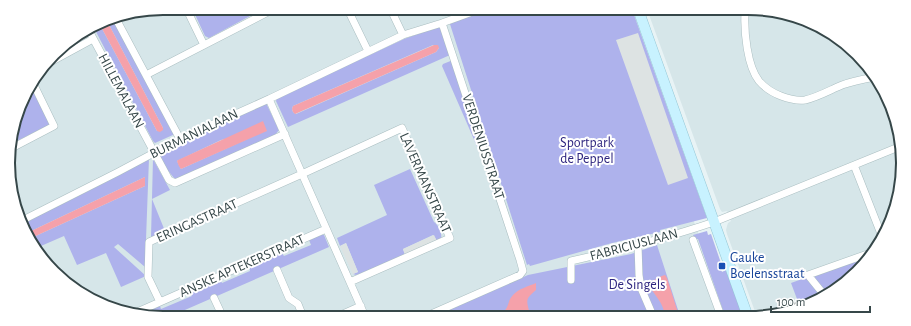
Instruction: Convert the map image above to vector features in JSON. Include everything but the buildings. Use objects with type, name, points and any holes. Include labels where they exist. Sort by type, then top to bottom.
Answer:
[{"type":"main road","points":[[640,15],[746,311]]},
{"type":"street","points":[[189,15],[204,45]]},
{"type":"street","points":[[146,75],[262,15]]},
{"type":"street","points":[[350,15],[368,52]]},
{"type":"street","points":[[393,15],[403,36]]},
{"type":"street","name":"BURMANIALAAN","points":[[26,219],[180,139],[403,36],[464,15]]},
{"type":"street","points":[[745,15],[747,45],[754,71],[760,82],[779,96],[788,99],[804,100],[813,98],[851,82],[869,78]]},
{"type":"street","name":"HILLEMALAAN","points":[[117,22],[180,139]]},
{"type":"street","name":"VERDENIUSSTRAAT","points":[[438,311],[520,275],[523,271],[442,23]]},
{"type":"street","name":"HILLEMALAAN","points":[[91,34],[169,180],[175,184],[285,134]]},
{"type":"street","points":[[58,58],[93,39]]},
{"type":"street","points":[[16,146],[54,126],[36,88]]},
{"type":"street","points":[[269,99],[362,311]]},
{"type":"street","name":"LAVERMANSTRAAT","points":[[302,174],[402,128],[450,238],[350,282]]},
{"type":"street","name":"FABRICIUSLAAN","points":[[571,280],[571,261],[638,245],[714,222],[895,148]]},
{"type":"street","points":[[854,165],[880,230]]},
{"type":"street","name":"ERINGASTRAAT","points":[[160,302],[148,276],[149,242],[302,174]]},
{"type":"street","name":"ANSKE APTEKERSTRAAT","points":[[142,310],[326,229]]},
{"type":"street","points":[[693,240],[719,311]]},
{"type":"street","points":[[638,245],[641,288],[651,311]]},
{"type":"street","points":[[821,291],[808,275],[863,255]]},
{"type":"street","points":[[277,270],[289,298],[298,304],[301,311]]},
{"type":"street","points":[[214,298],[220,311]]},
{"type":"street","points":[[349,311],[360,306]]},
{"type":"shaded area","points":[[153,15],[501,15],[693,219],[726,311],[153,311],[125,306],[106,300],[81,286],[58,268],[40,245],[26,220],[16,182],[15,153],[20,125],[26,106],[40,81],[52,65],[65,52],[89,35],[106,26],[125,20]]},
{"type":"shaded area","points":[[649,15],[758,15],[786,20],[805,26],[830,40],[853,58],[871,81],[885,106],[895,144],[896,173],[891,201],[885,220],[871,245],[853,268],[822,291],[805,300],[786,306],[755,311],[727,234],[727,226],[731,221],[727,211],[722,212]]},
{"type":"shaded area","points":[[109,25],[163,128],[160,132],[157,131],[102,28]]},
{"type":"shaded area","points":[[638,33],[688,178],[668,185],[616,40]]},
{"type":"shaded area","points":[[434,45],[438,45],[439,48],[436,52],[295,114],[293,112],[293,106]]},
{"type":"shaded area","points":[[263,121],[267,131],[181,169],[179,166],[178,160]]},
{"type":"shaded area","points":[[145,177],[145,186],[35,236],[32,231]]},
{"type":"shaded area","points":[[434,235],[437,241],[405,255],[403,249]]},
{"type":"shaded area","points":[[346,243],[358,272],[353,274],[340,246]]},
{"type":"shaded area","points":[[665,275],[667,278],[677,311],[664,311],[661,303],[649,286]]},
{"type":"shaded area","points":[[536,283],[536,290],[527,301],[529,311],[504,311],[515,293]]},
{"type":"green space","points":[[195,15],[252,15],[209,38],[205,36]]},
{"type":"green space","name":"Sportpark de Peppel","points":[[468,15],[634,15],[707,218],[660,230],[660,232],[612,243],[530,266],[529,264],[527,265],[449,21]]},
{"type":"green space","points":[[116,23],[175,134],[155,143],[96,31],[102,28],[157,131],[163,130],[109,25]]},
{"type":"green space","points":[[440,26],[450,55],[288,127],[276,101],[277,98],[404,39]],"holes":[[[433,45],[439,48],[436,52],[296,114],[293,112],[293,106]]]},
{"type":"green space","points":[[453,60],[481,149],[479,151],[442,66],[443,64]]},
{"type":"green space","points":[[35,90],[50,123],[49,125],[17,141],[26,106]]},
{"type":"green space","points":[[266,103],[279,130],[275,135],[177,179],[174,178],[165,167],[159,153]],"holes":[[[267,130],[181,169],[177,161],[221,140]]]},
{"type":"green space","points":[[149,158],[145,267],[118,244],[114,247],[146,276],[121,287],[106,253],[77,265],[64,236],[41,246],[35,236],[145,186],[145,177],[32,231],[27,222]]},
{"type":"green space","points":[[153,159],[170,190],[152,199],[165,231],[151,237]]},
{"type":"green space","points":[[410,169],[434,222],[440,230],[440,240],[437,241],[433,235],[403,249],[405,255],[362,273],[356,275],[353,274],[358,272],[346,243],[340,246],[337,238],[387,215],[374,185]]},
{"type":"green space","points":[[707,231],[708,235],[711,234],[722,266],[720,267],[722,272],[726,270],[741,311],[723,311],[698,239],[695,239],[693,235]]},
{"type":"green space","points":[[324,235],[329,247],[183,311],[149,311],[160,306],[161,309],[192,296],[190,293],[220,279],[222,283],[250,271],[249,266],[281,252],[284,256],[311,245],[309,240]]},
{"type":"green space","name":"De Singels","points":[[657,245],[678,311],[446,311],[528,275],[631,254]]},
{"type":"green space","points":[[862,257],[846,274],[830,286],[805,300],[798,302],[791,283]]},
{"type":"place","name":"Gauke Boelensstraat","points":[[722,266]]}]
